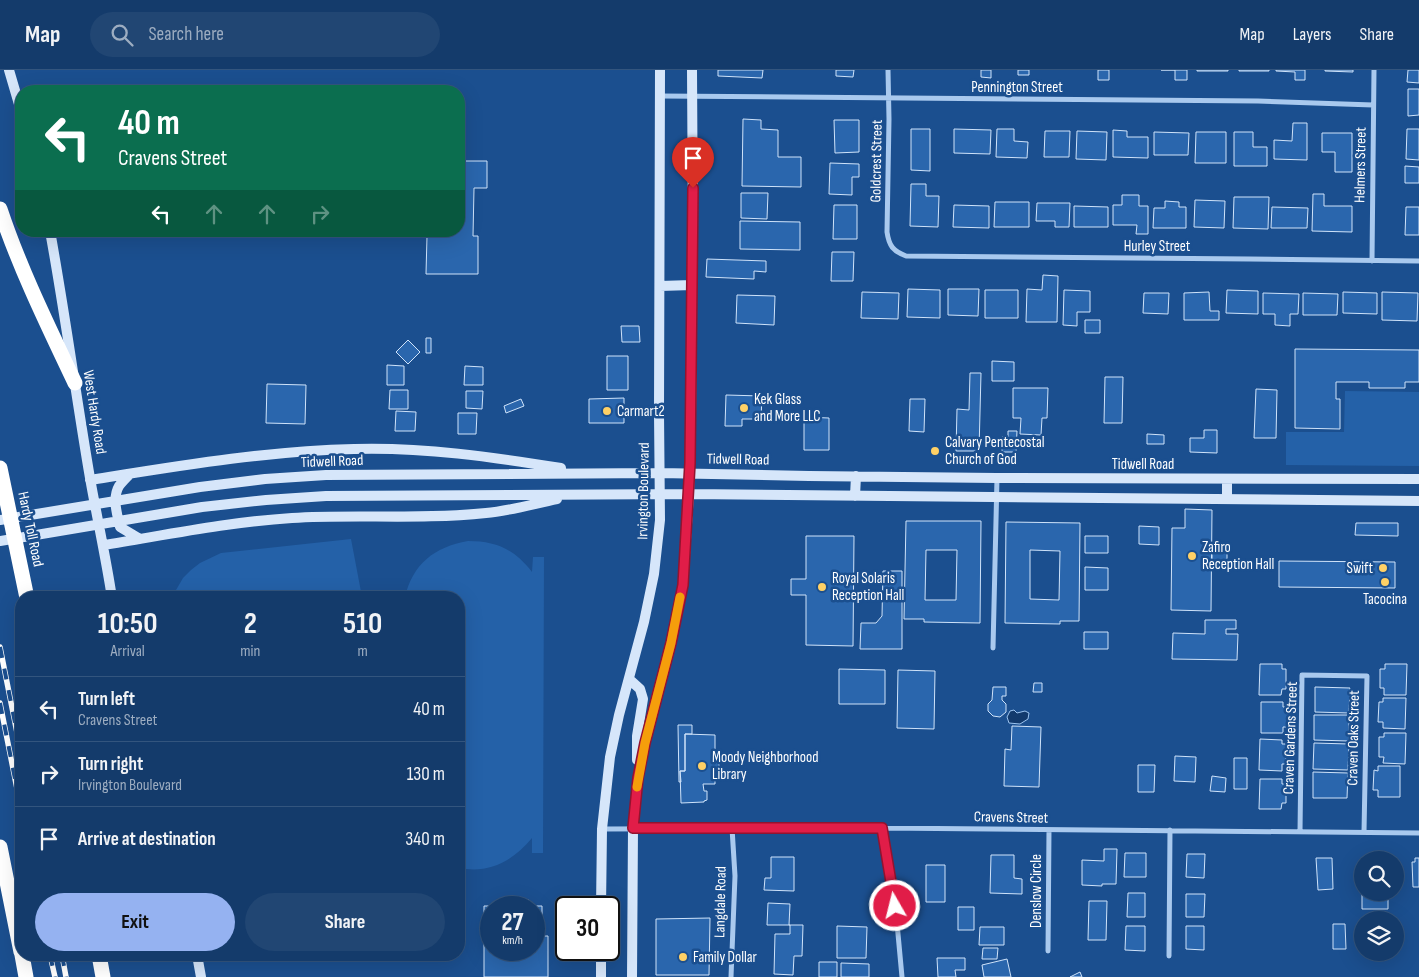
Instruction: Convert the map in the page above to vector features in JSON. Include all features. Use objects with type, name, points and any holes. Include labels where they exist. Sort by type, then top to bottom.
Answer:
[{"type":"highway","points":[[0,209],[36,301],[75,383]]},
{"type":"highway","name":"Hardy Toll Road","points":[[0,468],[26,591]]},
{"type":"highway","points":[[0,847],[15,920]]},
{"type":"highway","points":[[23,961],[26,977]]},
{"type":"highway","points":[[100,961],[103,977]]},
{"type":"main road","points":[[9,70],[15,90]]},
{"type":"main road","name":"Irvington Boulevard","points":[[601,896],[602,829],[610,757],[619,715],[644,622],[654,574],[660,520],[660,70]]},
{"type":"main road","points":[[632,977],[633,828],[638,778],[683,585],[690,473],[693,237],[692,70]]},
{"type":"main road","name":"West Hardy Road","points":[[51,237],[62,294],[90,480],[104,545],[111,591]]},
{"type":"main road","points":[[660,286],[692,285]]},
{"type":"main road","points":[[90,480],[200,463],[354,449],[436,451],[488,456],[592,473]]},
{"type":"main road","name":"Tidwell Road","points":[[0,520],[200,487],[265,479],[326,475],[690,473],[996,478],[1419,479]]},
{"type":"main road","points":[[130,474],[119,487],[116,497],[117,515],[120,527],[140,539]]},
{"type":"main road","points":[[856,476],[856,496]]},
{"type":"main road","points":[[1227,479],[1227,498]]},
{"type":"main road","points":[[104,545],[213,526],[290,518],[336,516],[382,518],[486,513],[581,494]]},
{"type":"main road","points":[[0,541],[202,507],[326,496],[689,494],[1419,501]]},
{"type":"main road","points":[[630,679],[640,690],[643,699],[637,736],[638,778]]},
{"type":"main road","points":[[198,961],[201,977]]},
{"type":"main road","points":[[601,961],[601,977]]},
{"type":"street","name":"Goldcrest Street","points":[[888,70],[887,232],[888,241],[895,251]]},
{"type":"street","name":"Helmers Street","points":[[1372,260],[1374,70]]},
{"type":"street","name":"Pennington Street","points":[[660,96],[1373,104]]},
{"type":"street","name":"Hurley Street","points":[[895,251],[906,256],[1419,262]]},
{"type":"street","points":[[993,648],[996,478]]},
{"type":"street","name":"Craven Gardens Street","points":[[1300,832],[1302,675],[1335,676]]},
{"type":"street","name":"Craven Oaks Street","points":[[1335,676],[1366,676],[1364,832]]},
{"type":"street","name":"Langdale Road","points":[[731,977],[735,876],[732,828]]},
{"type":"street","points":[[882,828],[897,923],[902,977]]},
{"type":"street","name":"Cravens Street","points":[[602,829],[882,828],[1419,833]]},
{"type":"street","name":"Denslow Circle","points":[[1048,951],[1050,830]]},
{"type":"street","points":[[1170,830],[1170,956]]},
{"type":"shaded area","points":[[1345,391],[1419,392],[1419,466],[1286,465],[1286,432],[1344,432]]},
{"type":"shaded area","points":[[351,539],[361,591],[175,591],[183,578],[191,570],[200,563],[221,553]]},
{"type":"shaded area","points":[[478,541],[496,545],[518,557],[532,572],[533,557],[544,557],[543,853],[532,853],[532,838],[517,853],[500,864],[480,869],[465,869],[465,591],[407,591],[413,575],[419,566],[435,553],[456,544]]},
{"type":"shaded area","points":[[1014,710],[1017,713],[1025,711],[1029,713],[1028,719],[1020,724],[1009,723],[1007,717],[1010,711]]},
{"type":"building","points":[[718,70],[763,70],[762,78],[718,76]]},
{"type":"building","points":[[836,70],[854,70],[853,77],[836,76]]},
{"type":"building","points":[[981,70],[991,70],[991,78],[981,77]]},
{"type":"building","points":[[1018,70],[1029,70],[1029,75],[1018,75]]},
{"type":"building","points":[[1098,70],[1109,70],[1109,80],[1098,80]]},
{"type":"building","points":[[1175,70],[1187,70],[1187,80],[1175,80]]},
{"type":"building","points":[[1228,70],[1228,71],[1197,71]]},
{"type":"building","points":[[1269,70],[1269,71],[1239,71]]},
{"type":"building","points":[[1276,70],[1305,70],[1305,80],[1295,80],[1295,72]]},
{"type":"building","points":[[1353,70],[1353,72],[1325,71]]},
{"type":"building","points":[[1408,70],[1419,70],[1419,83],[1407,82]]},
{"type":"building","points":[[1408,89],[1419,89],[1419,115],[1408,116]]},
{"type":"building","points":[[743,119],[761,120],[761,129],[778,130],[778,157],[801,157],[801,187],[742,186]]},
{"type":"building","points":[[834,120],[859,120],[859,152],[835,153]]},
{"type":"building","points":[[1293,123],[1307,123],[1307,160],[1274,159],[1274,140],[1292,141]]},
{"type":"building","points":[[911,129],[930,129],[930,171],[911,170]]},
{"type":"building","points":[[954,129],[991,130],[990,154],[954,153]]},
{"type":"building","points":[[997,129],[1014,129],[1014,141],[1028,142],[1027,158],[996,157]]},
{"type":"building","points":[[1407,129],[1419,129],[1419,160],[1406,159]]},
{"type":"building","points":[[1113,130],[1127,131],[1127,137],[1148,137],[1148,158],[1113,157]]},
{"type":"building","points":[[1045,131],[1070,131],[1069,157],[1044,157]]},
{"type":"building","points":[[1077,131],[1107,132],[1106,160],[1076,159]]},
{"type":"building","points":[[1154,132],[1189,133],[1188,155],[1154,155]]},
{"type":"building","points":[[1196,132],[1226,132],[1226,163],[1195,163]]},
{"type":"building","points":[[1234,132],[1253,132],[1253,147],[1267,147],[1267,166],[1234,166]]},
{"type":"building","points":[[1322,133],[1352,133],[1352,172],[1335,172],[1335,152],[1322,152]]},
{"type":"building","points":[[465,161],[487,161],[487,188],[474,188],[473,236],[478,236],[478,274],[426,274],[427,237],[465,237]]},
{"type":"building","points":[[830,163],[859,164],[859,177],[852,177],[852,195],[829,194]]},
{"type":"building","points":[[1405,166],[1419,167],[1419,183],[1405,183]]},
{"type":"building","points":[[911,184],[926,184],[926,196],[939,196],[938,227],[910,226]]},
{"type":"building","points":[[741,193],[768,193],[767,219],[741,218]]},
{"type":"building","points":[[1313,194],[1324,194],[1324,206],[1352,206],[1352,232],[1312,231]]},
{"type":"building","points":[[1122,195],[1139,195],[1139,206],[1148,206],[1148,234],[1136,234],[1137,225],[1113,225],[1113,205],[1122,205]]},
{"type":"building","points":[[1234,197],[1269,197],[1268,229],[1233,228]]},
{"type":"building","points":[[1195,200],[1225,201],[1224,228],[1194,227]]},
{"type":"building","points":[[1165,201],[1179,202],[1179,207],[1186,207],[1186,228],[1153,228],[1154,208],[1165,208]]},
{"type":"building","points":[[995,202],[1029,202],[1029,227],[994,227]]},
{"type":"building","points":[[1037,203],[1070,203],[1069,227],[1055,227],[1055,221],[1036,221]]},
{"type":"building","points":[[834,205],[857,205],[857,239],[833,239]]},
{"type":"building","points":[[954,205],[989,206],[989,228],[953,227]]},
{"type":"building","points":[[1074,206],[1108,207],[1108,227],[1074,227]]},
{"type":"building","points":[[1272,207],[1308,208],[1307,228],[1271,228]]},
{"type":"building","points":[[1406,207],[1419,207],[1419,235],[1405,235]]},
{"type":"building","points":[[740,221],[800,222],[800,250],[740,249]]},
{"type":"building","points":[[832,252],[854,252],[853,281],[831,281]]},
{"type":"building","points":[[707,259],[766,261],[766,272],[754,271],[754,279],[706,277]]},
{"type":"building","points":[[1043,275],[1058,276],[1057,322],[1026,322],[1027,289],[1042,290]]},
{"type":"building","points":[[908,289],[940,290],[940,318],[907,317]]},
{"type":"building","points":[[948,289],[979,289],[978,316],[948,315]]},
{"type":"building","points":[[985,290],[1018,290],[1018,318],[985,318]]},
{"type":"building","points":[[1064,290],[1090,291],[1090,312],[1077,312],[1077,326],[1063,325]]},
{"type":"building","points":[[1227,290],[1258,291],[1258,314],[1226,313]]},
{"type":"building","points":[[862,292],[899,293],[898,319],[861,318]]},
{"type":"building","points":[[1209,292],[1210,311],[1219,311],[1219,320],[1184,320],[1184,293]]},
{"type":"building","points":[[1343,292],[1377,293],[1377,314],[1343,313]]},
{"type":"building","points":[[1382,292],[1418,293],[1417,321],[1382,320]]},
{"type":"building","points":[[1144,293],[1169,293],[1168,314],[1143,313]]},
{"type":"building","points":[[1263,293],[1299,294],[1298,314],[1290,314],[1290,326],[1275,325],[1275,314],[1263,314]]},
{"type":"building","points":[[1303,293],[1338,294],[1337,315],[1303,315]]},
{"type":"building","points":[[737,295],[775,296],[774,325],[736,323]]},
{"type":"building","points":[[1085,320],[1100,320],[1100,333],[1085,333]]},
{"type":"building","points":[[621,326],[639,326],[640,342],[622,342]]},
{"type":"building","points":[[426,338],[431,338],[431,353],[426,353]]},
{"type":"building","points":[[408,340],[420,352],[408,364],[396,352]]},
{"type":"building","points":[[1295,349],[1419,350],[1419,382],[1405,382],[1405,388],[1369,388],[1369,382],[1336,382],[1336,399],[1340,399],[1340,429],[1295,428]]},
{"type":"building","points":[[607,356],[628,356],[628,390],[607,390]]},
{"type":"building","points":[[992,361],[1014,362],[1014,381],[992,381]]},
{"type":"building","points":[[387,365],[404,366],[404,385],[387,385]]},
{"type":"building","points":[[465,366],[483,367],[483,385],[464,385]]},
{"type":"building","points":[[970,373],[981,373],[979,451],[956,451],[957,409],[969,410]]},
{"type":"building","points":[[1105,377],[1123,377],[1122,423],[1104,423]]},
{"type":"building","points":[[267,384],[306,385],[305,424],[266,423]]},
{"type":"building","points":[[1013,388],[1048,388],[1047,418],[1042,418],[1041,435],[1020,434],[1021,418],[1013,418]]},
{"type":"building","points":[[1256,389],[1277,390],[1276,438],[1254,438]]},
{"type":"building","points":[[390,390],[408,390],[408,409],[389,409]]},
{"type":"building","points":[[466,391],[483,391],[482,409],[466,408]]},
{"type":"building","name":"Kek Glass and More LLC","points":[[726,395],[762,396],[761,419],[742,419],[742,426],[725,426]]},
{"type":"building","name":"Carmart2","points":[[624,398],[624,423],[589,423],[589,399]]},
{"type":"building","points":[[521,399],[524,406],[506,413],[504,406]]},
{"type":"building","points":[[910,399],[925,399],[924,432],[909,431]]},
{"type":"building","points":[[396,411],[416,412],[415,431],[395,431]]},
{"type":"building","points":[[458,413],[477,413],[476,434],[458,434]]},
{"type":"building","points":[[804,417],[829,418],[829,450],[804,450]]},
{"type":"building","points":[[1204,430],[1217,430],[1217,453],[1190,452],[1190,438],[1204,438]]},
{"type":"building","points":[[1008,431],[1017,431],[1016,452],[1002,452],[1002,437],[1008,438]]},
{"type":"building","points":[[1147,434],[1164,435],[1164,444],[1147,444]]},
{"type":"building","name":"Zafiro Reception Hall","points":[[1185,509],[1212,510],[1211,611],[1171,610],[1172,528],[1185,528]]},
{"type":"building","points":[[906,521],[981,521],[980,623],[924,622],[924,619],[904,619]],"holes":[[[926,550],[957,550],[956,600],[925,600]]]},
{"type":"building","points":[[1006,522],[1080,523],[1079,621],[1060,621],[1060,624],[1005,623]],"holes":[[[1030,550],[1060,551],[1059,600],[1030,599]]]},
{"type":"building","points":[[1356,523],[1398,523],[1398,536],[1355,535]]},
{"type":"building","points":[[1139,526],[1159,527],[1159,545],[1139,544]]},
{"type":"building","name":"Royal Solaris Reception Hall","points":[[806,536],[854,536],[853,646],[806,645],[806,595],[791,595],[791,579],[806,579]]},
{"type":"building","points":[[1085,536],[1108,536],[1108,553],[1085,553]]},
{"type":"building","points":[[1212,550],[1227,550],[1227,562],[1212,562]]},
{"type":"building","points":[[1279,561],[1395,562],[1395,588],[1279,587]]},
{"type":"building","points":[[1085,567],[1108,568],[1108,590],[1085,590]]},
{"type":"building","points":[[883,571],[902,571],[902,649],[860,649],[861,623],[876,623],[882,616]]},
{"type":"building","points":[[1205,620],[1236,620],[1236,629],[1226,629],[1226,634],[1238,634],[1237,660],[1172,659],[1173,633],[1205,634]]},
{"type":"building","points":[[1084,632],[1108,632],[1108,649],[1084,649]]},
{"type":"building","points":[[1260,664],[1282,664],[1282,669],[1286,669],[1286,689],[1282,689],[1281,695],[1259,695]]},
{"type":"building","points":[[1385,664],[1407,664],[1406,695],[1384,695],[1384,688],[1380,688],[1380,669],[1385,669]]},
{"type":"building","points":[[839,669],[885,670],[885,704],[839,704]]},
{"type":"building","points":[[898,670],[935,671],[934,729],[897,728]]},
{"type":"building","points":[[1034,683],[1042,683],[1042,692],[1033,692]]},
{"type":"building","points":[[993,687],[1006,687],[1006,696],[1002,696],[1002,700],[1006,704],[1006,712],[1000,717],[993,716],[988,711],[988,704],[992,700]]},
{"type":"building","points":[[1315,687],[1350,688],[1349,713],[1315,712]]},
{"type":"building","points":[[1383,698],[1406,698],[1405,729],[1383,728],[1383,722],[1378,722],[1379,702],[1383,702]]},
{"type":"building","points":[[1261,702],[1283,702],[1283,707],[1288,707],[1288,727],[1283,727],[1283,733],[1261,733]]},
{"type":"building","points":[[1314,715],[1349,715],[1349,741],[1314,740]]},
{"type":"building","points":[[678,725],[692,725],[692,734],[685,734],[685,771],[680,771],[681,782],[679,782]]},
{"type":"building","points":[[1012,726],[1041,727],[1039,787],[1004,786],[1005,749],[1011,750]]},
{"type":"building","points":[[1384,733],[1406,733],[1405,764],[1383,763],[1384,757],[1379,757],[1379,737],[1384,737]]},
{"type":"building","name":"Moody Neighborhood Library","points":[[685,734],[715,735],[715,761],[719,761],[719,772],[715,772],[715,784],[703,784],[704,791],[707,791],[707,800],[704,802],[681,803],[680,771],[685,771]]},
{"type":"building","points":[[1260,739],[1282,740],[1282,744],[1286,744],[1286,764],[1282,764],[1282,771],[1259,770]]},
{"type":"building","points":[[1314,743],[1349,744],[1348,770],[1313,769]]},
{"type":"building","points":[[1175,756],[1196,757],[1195,782],[1174,781]]},
{"type":"building","points":[[1234,758],[1247,758],[1247,789],[1234,789]]},
{"type":"building","points":[[1138,765],[1155,765],[1154,792],[1138,792]]},
{"type":"building","points":[[1378,766],[1400,766],[1400,797],[1378,797],[1378,790],[1373,790],[1374,770],[1378,771]]},
{"type":"building","points":[[1313,772],[1348,773],[1347,798],[1313,798]]},
{"type":"building","points":[[1212,776],[1226,778],[1225,792],[1210,791]]},
{"type":"building","points":[[1260,779],[1282,779],[1282,784],[1286,784],[1286,803],[1282,803],[1281,809],[1259,809]]},
{"type":"building","points":[[1104,849],[1117,849],[1116,884],[1102,884],[1102,886],[1082,885],[1082,860],[1104,861]]},
{"type":"building","points":[[1125,853],[1146,853],[1146,877],[1124,877]]},
{"type":"building","points":[[1187,854],[1205,854],[1204,878],[1186,877]]},
{"type":"building","points":[[991,855],[1014,855],[1014,878],[1022,879],[1022,894],[990,893]]},
{"type":"building","points":[[771,857],[794,857],[794,891],[764,890],[765,878],[771,878]]},
{"type":"building","points":[[1316,858],[1332,858],[1333,889],[1318,890]]},
{"type":"building","points":[[1415,858],[1419,858],[1419,887],[1413,887],[1412,862],[1415,862]]},
{"type":"building","points":[[926,865],[945,865],[945,902],[926,902]]},
{"type":"building","points":[[1128,893],[1145,893],[1145,917],[1127,917]]},
{"type":"building","points":[[1186,894],[1205,894],[1204,917],[1186,917]]},
{"type":"building","points":[[1089,901],[1107,901],[1106,940],[1088,940]]},
{"type":"building","points":[[1362,901],[1388,901],[1388,909],[1362,909]]},
{"type":"building","points":[[768,903],[790,904],[789,925],[767,925]]},
{"type":"building","points":[[958,907],[974,907],[974,930],[958,930]]},
{"type":"building","name":"Family Dollar","points":[[710,918],[709,975],[656,975],[656,919]]},
{"type":"building","points":[[1333,924],[1345,924],[1346,949],[1333,949]]},
{"type":"building","points":[[790,925],[803,925],[802,956],[794,956],[793,975],[774,974],[775,934],[790,934]]},
{"type":"building","points":[[837,926],[867,927],[866,958],[837,958]]},
{"type":"building","points":[[1126,926],[1145,926],[1145,951],[1125,950]]},
{"type":"building","points":[[1186,926],[1204,926],[1204,950],[1186,949]]},
{"type":"building","points":[[980,927],[1004,927],[1004,945],[979,945]]},
{"type":"building","points":[[545,936],[548,936],[548,977],[484,977],[484,961],[545,961]]},
{"type":"building","points":[[983,948],[998,948],[997,959],[982,959]]},
{"type":"building","points":[[937,958],[965,958],[965,970],[955,970],[956,977],[938,977]]},
{"type":"building","points":[[1007,959],[1011,977],[984,977],[982,965]]},
{"type":"building","points":[[819,962],[837,962],[837,977],[819,977]]},
{"type":"building","points":[[841,963],[869,964],[869,977],[841,977]]},
{"type":"building","points":[[1080,972],[1082,977],[1070,977]]},
{"type":"railway","points":[[0,647],[15,723]]},
{"type":"railway","points":[[0,703],[15,779]]},
{"type":"railway","points":[[51,961],[55,977]]},
{"type":"railway","points":[[63,961],[66,977]]},
{"type":"slow traffic","points":[[637,787],[645,743],[671,643],[680,597]]},
{"type":"place","name":"Kek Glass and More LLC","points":[[744,408]]},
{"type":"place","name":"Carmart2","points":[[607,411]]},
{"type":"place","name":"Calvary Pentecostal Church of God","points":[[935,451]]},
{"type":"place","name":"Zafiro Reception Hall","points":[[1192,556]]},
{"type":"place","name":"Swift","points":[[1383,568]]},
{"type":"place","name":"Tacocina","points":[[1385,582]]},
{"type":"place","name":"Royal Solaris Reception Hall","points":[[822,587]]},
{"type":"place","name":"Moody Neighborhood Library","points":[[702,766]]},
{"type":"place","name":"Family Dollar","points":[[683,957]]},
{"type":"route","points":[[693,188],[690,463],[683,585],[671,643],[645,743],[638,778],[633,828],[882,828],[895,906]]}]
